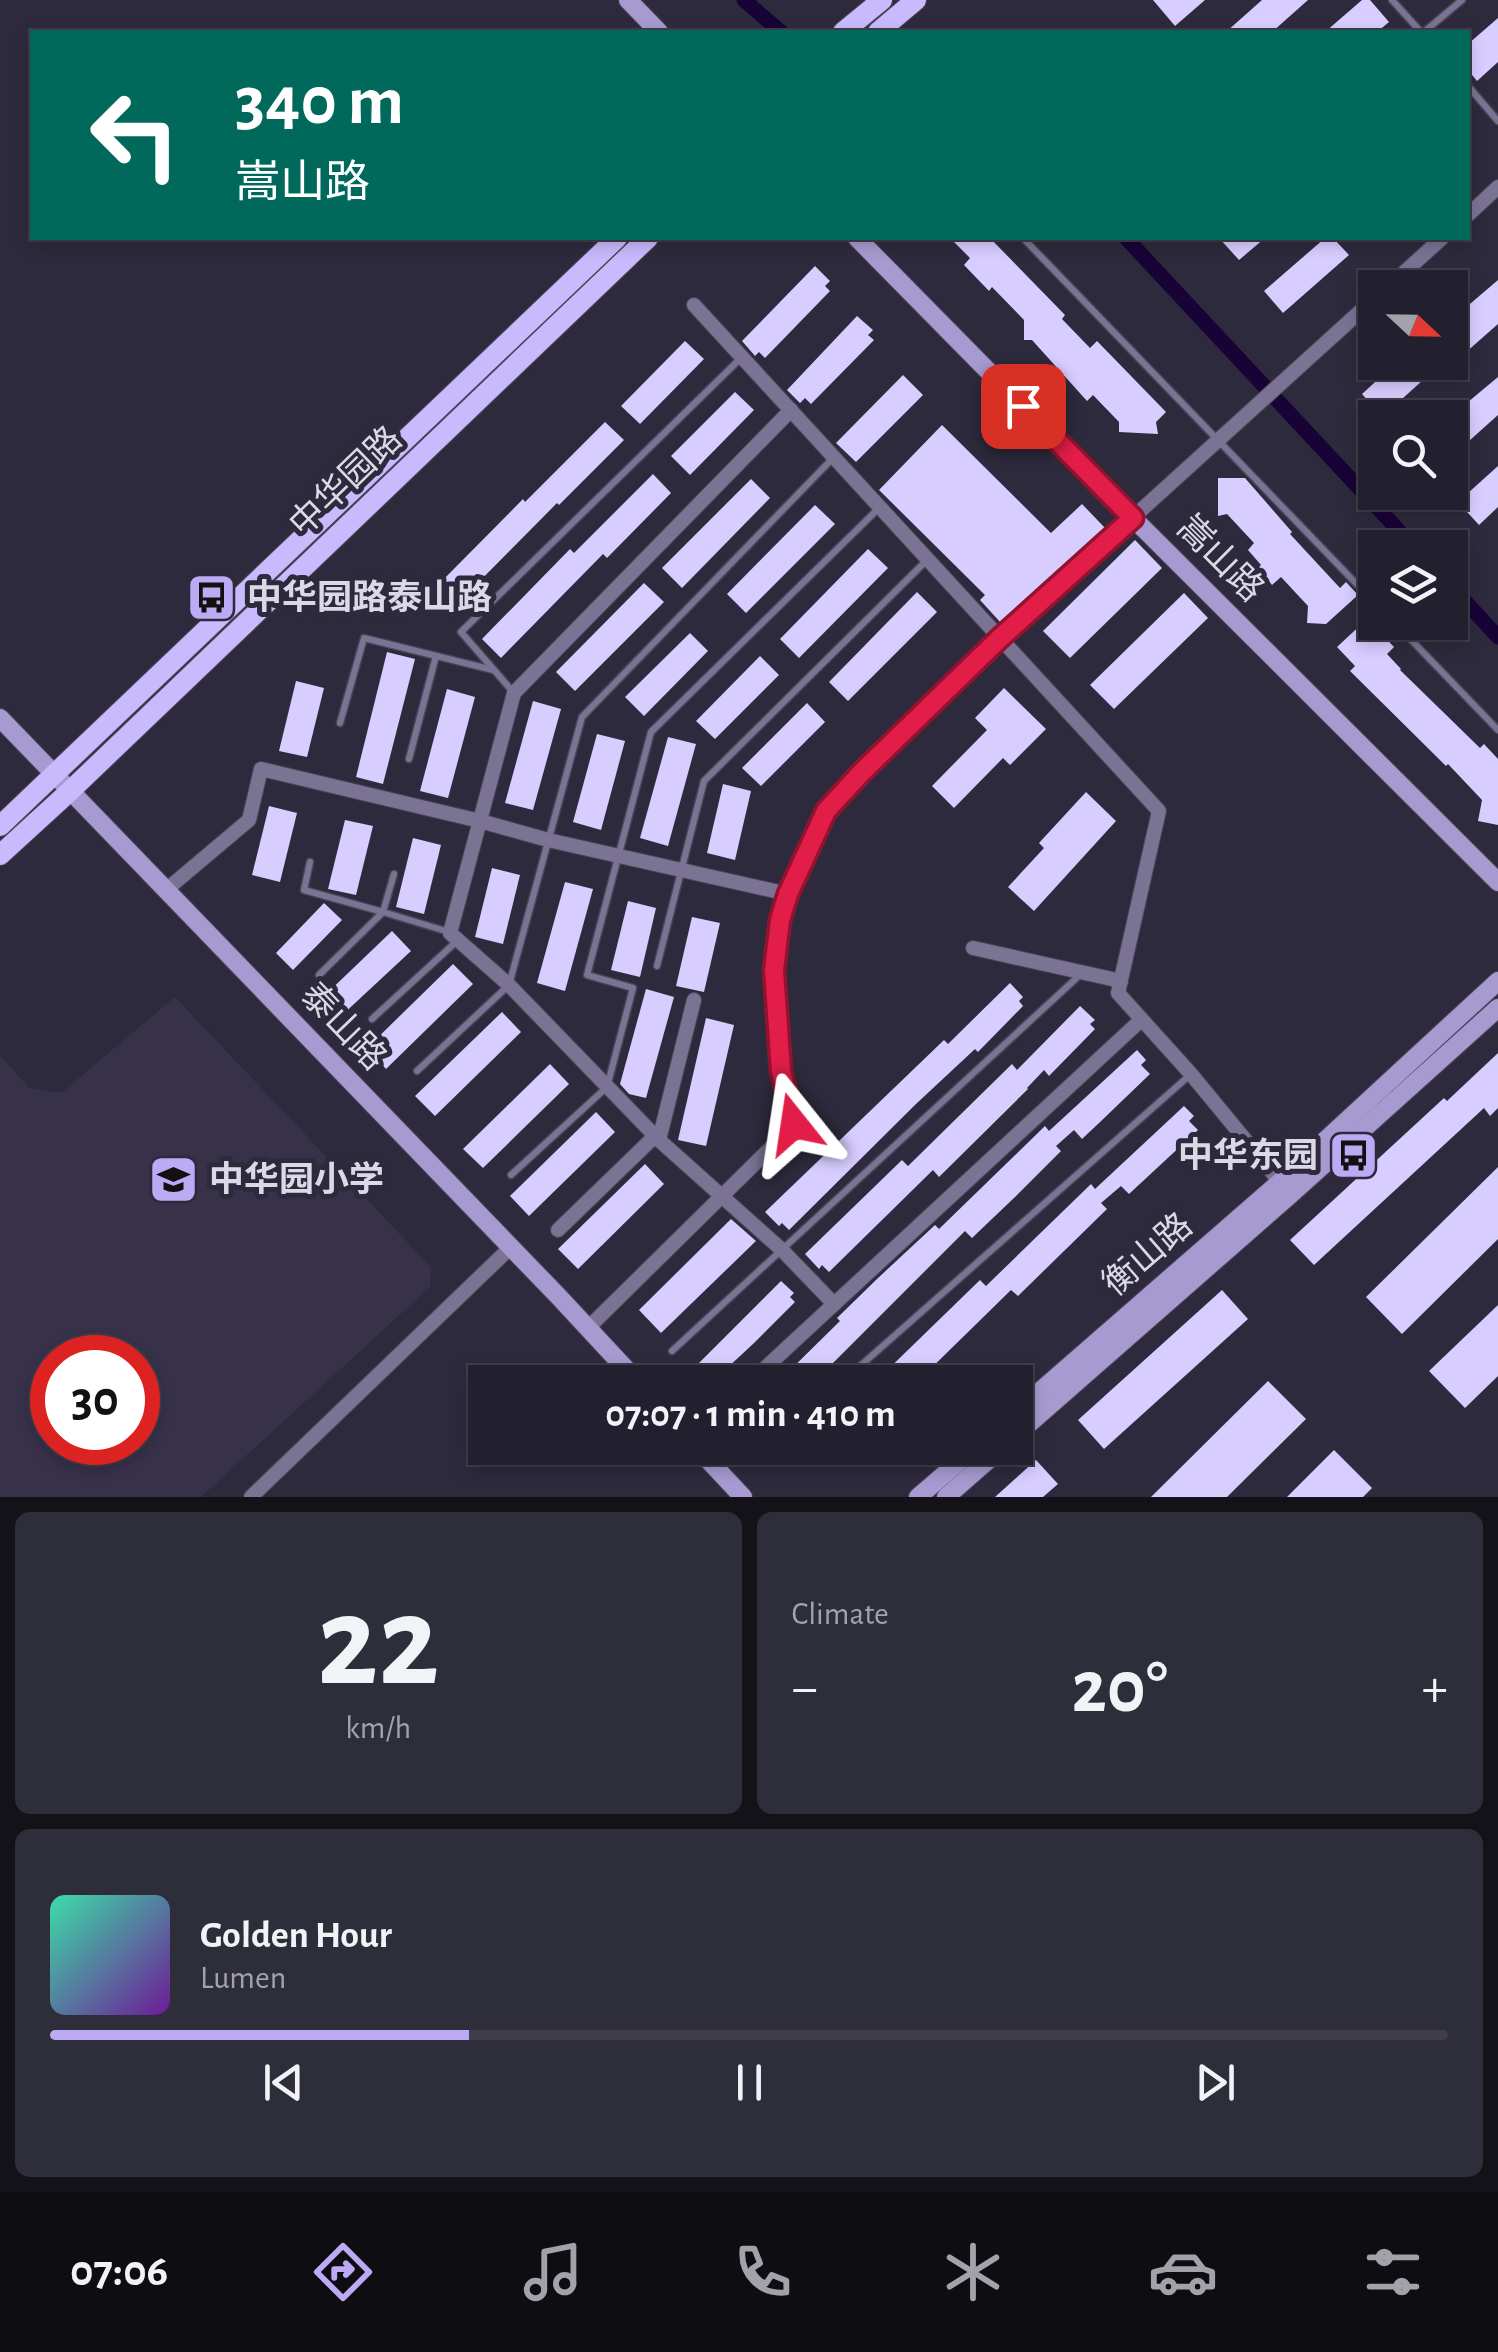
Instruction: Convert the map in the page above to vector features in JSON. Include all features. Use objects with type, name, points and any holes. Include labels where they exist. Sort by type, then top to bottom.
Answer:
[{"type":"main road","points":[[846,30],[882,0]]},
{"type":"main road","points":[[880,30],[916,0]]},
{"type":"main road","name":"中华园路","points":[[0,855],[63,783],[616,240]]},
{"type":"main road","name":"中华园路","points":[[0,826],[63,783],[646,240]]},
{"type":"street","points":[[628,0],[657,30]]},
{"type":"street","points":[[1470,213],[1498,187]]},
{"type":"street","name":"嵩山路","points":[[860,240],[1498,882]]},
{"type":"street","points":[[1407,270],[1440,240]]},
{"type":"street","points":[[694,305],[1159,811],[1118,993],[1280,1182]]},
{"type":"street","points":[[588,1328],[794,1124],[781,1071],[774,970],[780,920],[788,894],[826,811],[1000,638],[1358,313]]},
{"type":"street","points":[[790,410],[514,694],[454,936],[509,985],[657,1138],[782,1250],[834,1304]]},
{"type":"street","name":"泰山路","points":[[0,718],[622,1365]]},
{"type":"street","points":[[166,890],[249,820],[262,768],[548,840],[788,894]]},
{"type":"street","points":[[973,948],[1121,981]]},
{"type":"street","name":"衡山路","points":[[1033,1397],[1280,1182],[1498,981]]},
{"type":"street","points":[[558,1230],[657,1138],[694,1000]]},
{"type":"street","name":"衡山路","points":[[1033,1420],[1498,1008]]},
{"type":"street","points":[[768,1365],[1142,1020]]},
{"type":"street","points":[[251,1497],[511,1247]]},
{"type":"street","points":[[713,1465],[742,1497]]},
{"type":"street","points":[[918,1497],[955,1465]]},
{"type":"street","points":[[946,1497],[983,1465]]},
{"type":"lane","points":[[1392,0],[1420,30]]},
{"type":"lane","points":[[1424,30],[1462,0]]},
{"type":"lane","points":[[1470,88],[1498,120]]},
{"type":"lane","points":[[1024,240],[1358,585]]},
{"type":"lane","points":[[514,694],[462,632],[742,357]]},
{"type":"lane","points":[[417,1072],[509,985],[582,716],[834,458]]},
{"type":"lane","points":[[511,1175],[607,1087],[633,988],[587,975],[651,732],[880,507]]},
{"type":"lane","points":[[657,966],[704,781],[928,560]]},
{"type":"lane","points":[[340,723],[364,638],[494,671]]},
{"type":"lane","points":[[1411,640],[1498,730]]},
{"type":"lane","points":[[409,760],[436,656]]},
{"type":"lane","points":[[310,862],[304,890],[454,936],[372,1020]]},
{"type":"lane","points":[[319,975],[383,912],[394,874]]},
{"type":"lane","points":[[672,1351],[1082,972]]},
{"type":"lane","points":[[861,1365],[1191,1074]]},
{"type":"shaded area","name":"中华园小学","points":[[175,997],[431,1267],[430,1287],[201,1497],[0,1497],[0,1055],[29,1088],[61,1093]]},
{"type":"building","points":[[1153,0],[1205,0],[1175,26]]},
{"type":"building","points":[[1262,0],[1308,0],[1274,30],[1228,30]]},
{"type":"building","points":[[1362,0],[1370,0],[1389,22],[1379,30],[1327,30]]},
{"type":"building","points":[[1498,18],[1498,62],[1477,81],[1470,72],[1470,42]]},
{"type":"building","points":[[952,240],[992,240],[1065,315],[1062,319],[1090,348],[1097,341],[1166,412],[1156,422],[1158,434],[1119,432],[1119,422],[1093,395],[1087,401],[1032,340],[1024,340],[1024,320],[964,265],[970,258]]},
{"type":"building","points":[[1221,240],[1263,240],[1239,260]]},
{"type":"building","points":[[1323,240],[1335,240],[1349,255],[1283,313],[1264,291]]},
{"type":"building","points":[[815,266],[830,281],[825,286],[830,291],[765,358],[759,352],[755,356],[742,341]]},
{"type":"building","points":[[1498,280],[1498,324],[1468,350],[1468,306]]},
{"type":"building","points":[[857,316],[873,330],[868,335],[874,340],[811,404],[805,398],[800,403],[787,390]]},
{"type":"building","points":[[685,341],[704,359],[640,424],[621,406]]},
{"type":"building","points":[[903,375],[923,395],[856,462],[836,443]]},
{"type":"building","points":[[1498,377],[1498,415],[1468,442],[1468,402]]},
{"type":"building","points":[[1377,380],[1423,380],[1401,400],[1367,400],[1362,394]]},
{"type":"building","points":[[735,392],[754,410],[690,475],[671,456]]},
{"type":"building","points":[[605,422],[624,440],[453,608],[434,589]]},
{"type":"building","points":[[942,425],[1051,533],[1082,504],[1105,528],[1001,623],[980,600],[985,595],[879,490]]},
{"type":"building","points":[[1498,466],[1498,507],[1479,525],[1465,510],[1468,493]]},
{"type":"building","points":[[653,474],[671,493],[607,558],[603,554],[501,658],[482,639],[570,549],[574,553]]},
{"type":"building","points":[[1218,478],[1245,478],[1340,588],[1346,582],[1358,595],[1326,624],[1307,623],[1308,606],[1281,577],[1272,585],[1248,550],[1254,543],[1227,514],[1218,516]]},
{"type":"building","points":[[751,479],[770,498],[682,588],[662,568]]},
{"type":"building","points":[[815,505],[835,524],[746,613],[727,594]]},
{"type":"building","points":[[1135,540],[1162,568],[1070,658],[1043,631]]},
{"type":"building","points":[[868,549],[888,568],[799,658],[780,639]]},
{"type":"building","points":[[644,583],[664,602],[575,691],[556,672]]},
{"type":"building","points":[[917,592],[937,612],[848,701],[829,682]]},
{"type":"building","points":[[1184,593],[1208,618],[1114,709],[1090,685]]},
{"type":"building","points":[[1358,627],[1358,640],[1387,640],[1394,647],[1387,654],[1400,670],[1480,748],[1484,744],[1498,759],[1498,825],[1478,821],[1482,800],[1350,671],[1355,666],[1337,647]]},
{"type":"building","points":[[690,633],[708,651],[644,716],[625,697]]},
{"type":"building","points":[[387,652],[415,659],[383,784],[356,777]]},
{"type":"building","points":[[760,656],[779,675],[715,739],[696,721]]},
{"type":"building","points":[[296,681],[324,688],[307,757],[279,751]]},
{"type":"building","points":[[1004,688],[1046,729],[1010,765],[1003,758],[954,808],[932,786],[987,730],[975,718]]},
{"type":"building","points":[[447,689],[475,697],[448,798],[420,791]]},
{"type":"building","points":[[533,701],[561,709],[533,810],[505,803]]},
{"type":"building","points":[[807,703],[825,722],[761,786],[742,768]]},
{"type":"building","points":[[597,734],[625,741],[601,830],[573,822]]},
{"type":"building","points":[[668,737],[696,744],[668,846],[640,838]]},
{"type":"building","points":[[723,784],[751,791],[735,860],[707,853]]},
{"type":"building","points":[[1086,792],[1116,821],[1034,911],[1008,887],[1044,848],[1039,843]]},
{"type":"building","points":[[269,806],[297,813],[280,882],[252,875]]},
{"type":"building","points":[[345,820],[373,826],[356,895],[328,889]]},
{"type":"building","points":[[413,838],[441,845],[424,914],[396,907]]},
{"type":"building","points":[[492,868],[520,875],[503,944],[475,937]]},
{"type":"building","points":[[565,882],[593,889],[565,991],[537,983]]},
{"type":"building","points":[[628,901],[656,908],[640,977],[611,970]]},
{"type":"building","points":[[324,903],[342,920],[293,970],[276,953]]},
{"type":"building","points":[[692,917],[720,923],[704,992],[676,986]]},
{"type":"building","points":[[392,931],[411,951],[339,1018],[321,999]]},
{"type":"building","points":[[453,964],[473,984],[386,1069],[367,1048]]},
{"type":"building","points":[[1010,983],[1023,997],[1019,1001],[1023,1006],[978,1052],[975,1049],[916,1104],[789,1230],[765,1212],[944,1040],[948,1044]]},
{"type":"building","points":[[646,989],[674,997],[646,1098],[629,1094],[620,1084]]},
{"type":"building","points":[[1080,1006],[1095,1020],[1090,1024],[1095,1029],[1049,1076],[1044,1070],[939,1177],[933,1170],[829,1272],[822,1265],[819,1269],[805,1254],[902,1160],[908,1166],[1012,1064],[1017,1070]]},
{"type":"building","points":[[502,1012],[521,1032],[435,1116],[415,1096]]},
{"type":"building","points":[[706,1018],[734,1025],[706,1146],[678,1140]]},
{"type":"building","points":[[1137,1050],[1146,1060],[1141,1065],[1150,1074],[1082,1139],[1074,1130],[1056,1146],[1061,1151],[1015,1197],[972,1238],[965,1231],[831,1365],[795,1365],[840,1321],[837,1318],[935,1225],[939,1229],[1045,1126],[1049,1131]]},
{"type":"building","points":[[1498,1053],[1498,1108],[1490,1116],[1484,1108],[1314,1265],[1290,1240]]},
{"type":"building","points":[[550,1064],[569,1084],[483,1168],[463,1149]]},
{"type":"building","points":[[1184,1106],[1194,1116],[1189,1121],[1198,1130],[1129,1194],[1121,1186],[1101,1203],[1107,1209],[1018,1296],[1011,1290],[934,1365],[892,1365],[980,1280],[986,1286],[1091,1184],[1095,1189]]},
{"type":"building","points":[[596,1112],[615,1132],[529,1216],[510,1196]]},
{"type":"building","points":[[645,1164],[664,1184],[578,1269],[558,1249]]},
{"type":"building","points":[[1498,1167],[1498,1239],[1402,1334],[1366,1297]]},
{"type":"building","points":[[731,1219],[756,1241],[661,1333],[639,1310]]},
{"type":"building","points":[[781,1281],[794,1293],[790,1297],[795,1302],[730,1365],[697,1365]]},
{"type":"building","points":[[1222,1290],[1248,1319],[1104,1449],[1078,1420]]},
{"type":"building","points":[[1498,1305],[1498,1376],[1465,1408],[1429,1371]]},
{"type":"building","points":[[1268,1381],[1306,1419],[1227,1497],[1151,1497]]},
{"type":"building","points":[[1334,1450],[1372,1488],[1363,1497],[1287,1497]]},
{"type":"building","points":[[1036,1460],[1058,1484],[1043,1497],[995,1497],[1033,1465]]},
{"type":"waterway","points":[[744,0],[779,30]]},
{"type":"waterway","points":[[1128,240],[1398,530]]},
{"type":"waterway","points":[[1468,604],[1498,637]]},
{"type":"place","name":"中华园路泰山路","points":[[212,598]]},
{"type":"place","name":"中华东园","points":[[1353,1156]]},
{"type":"place","name":"中华园小学","points":[[174,1180]]},
{"type":"route","points":[[794,1124],[781,1071],[774,970],[780,920],[788,894],[826,811],[1000,638],[1133,518],[1023,406]]}]
